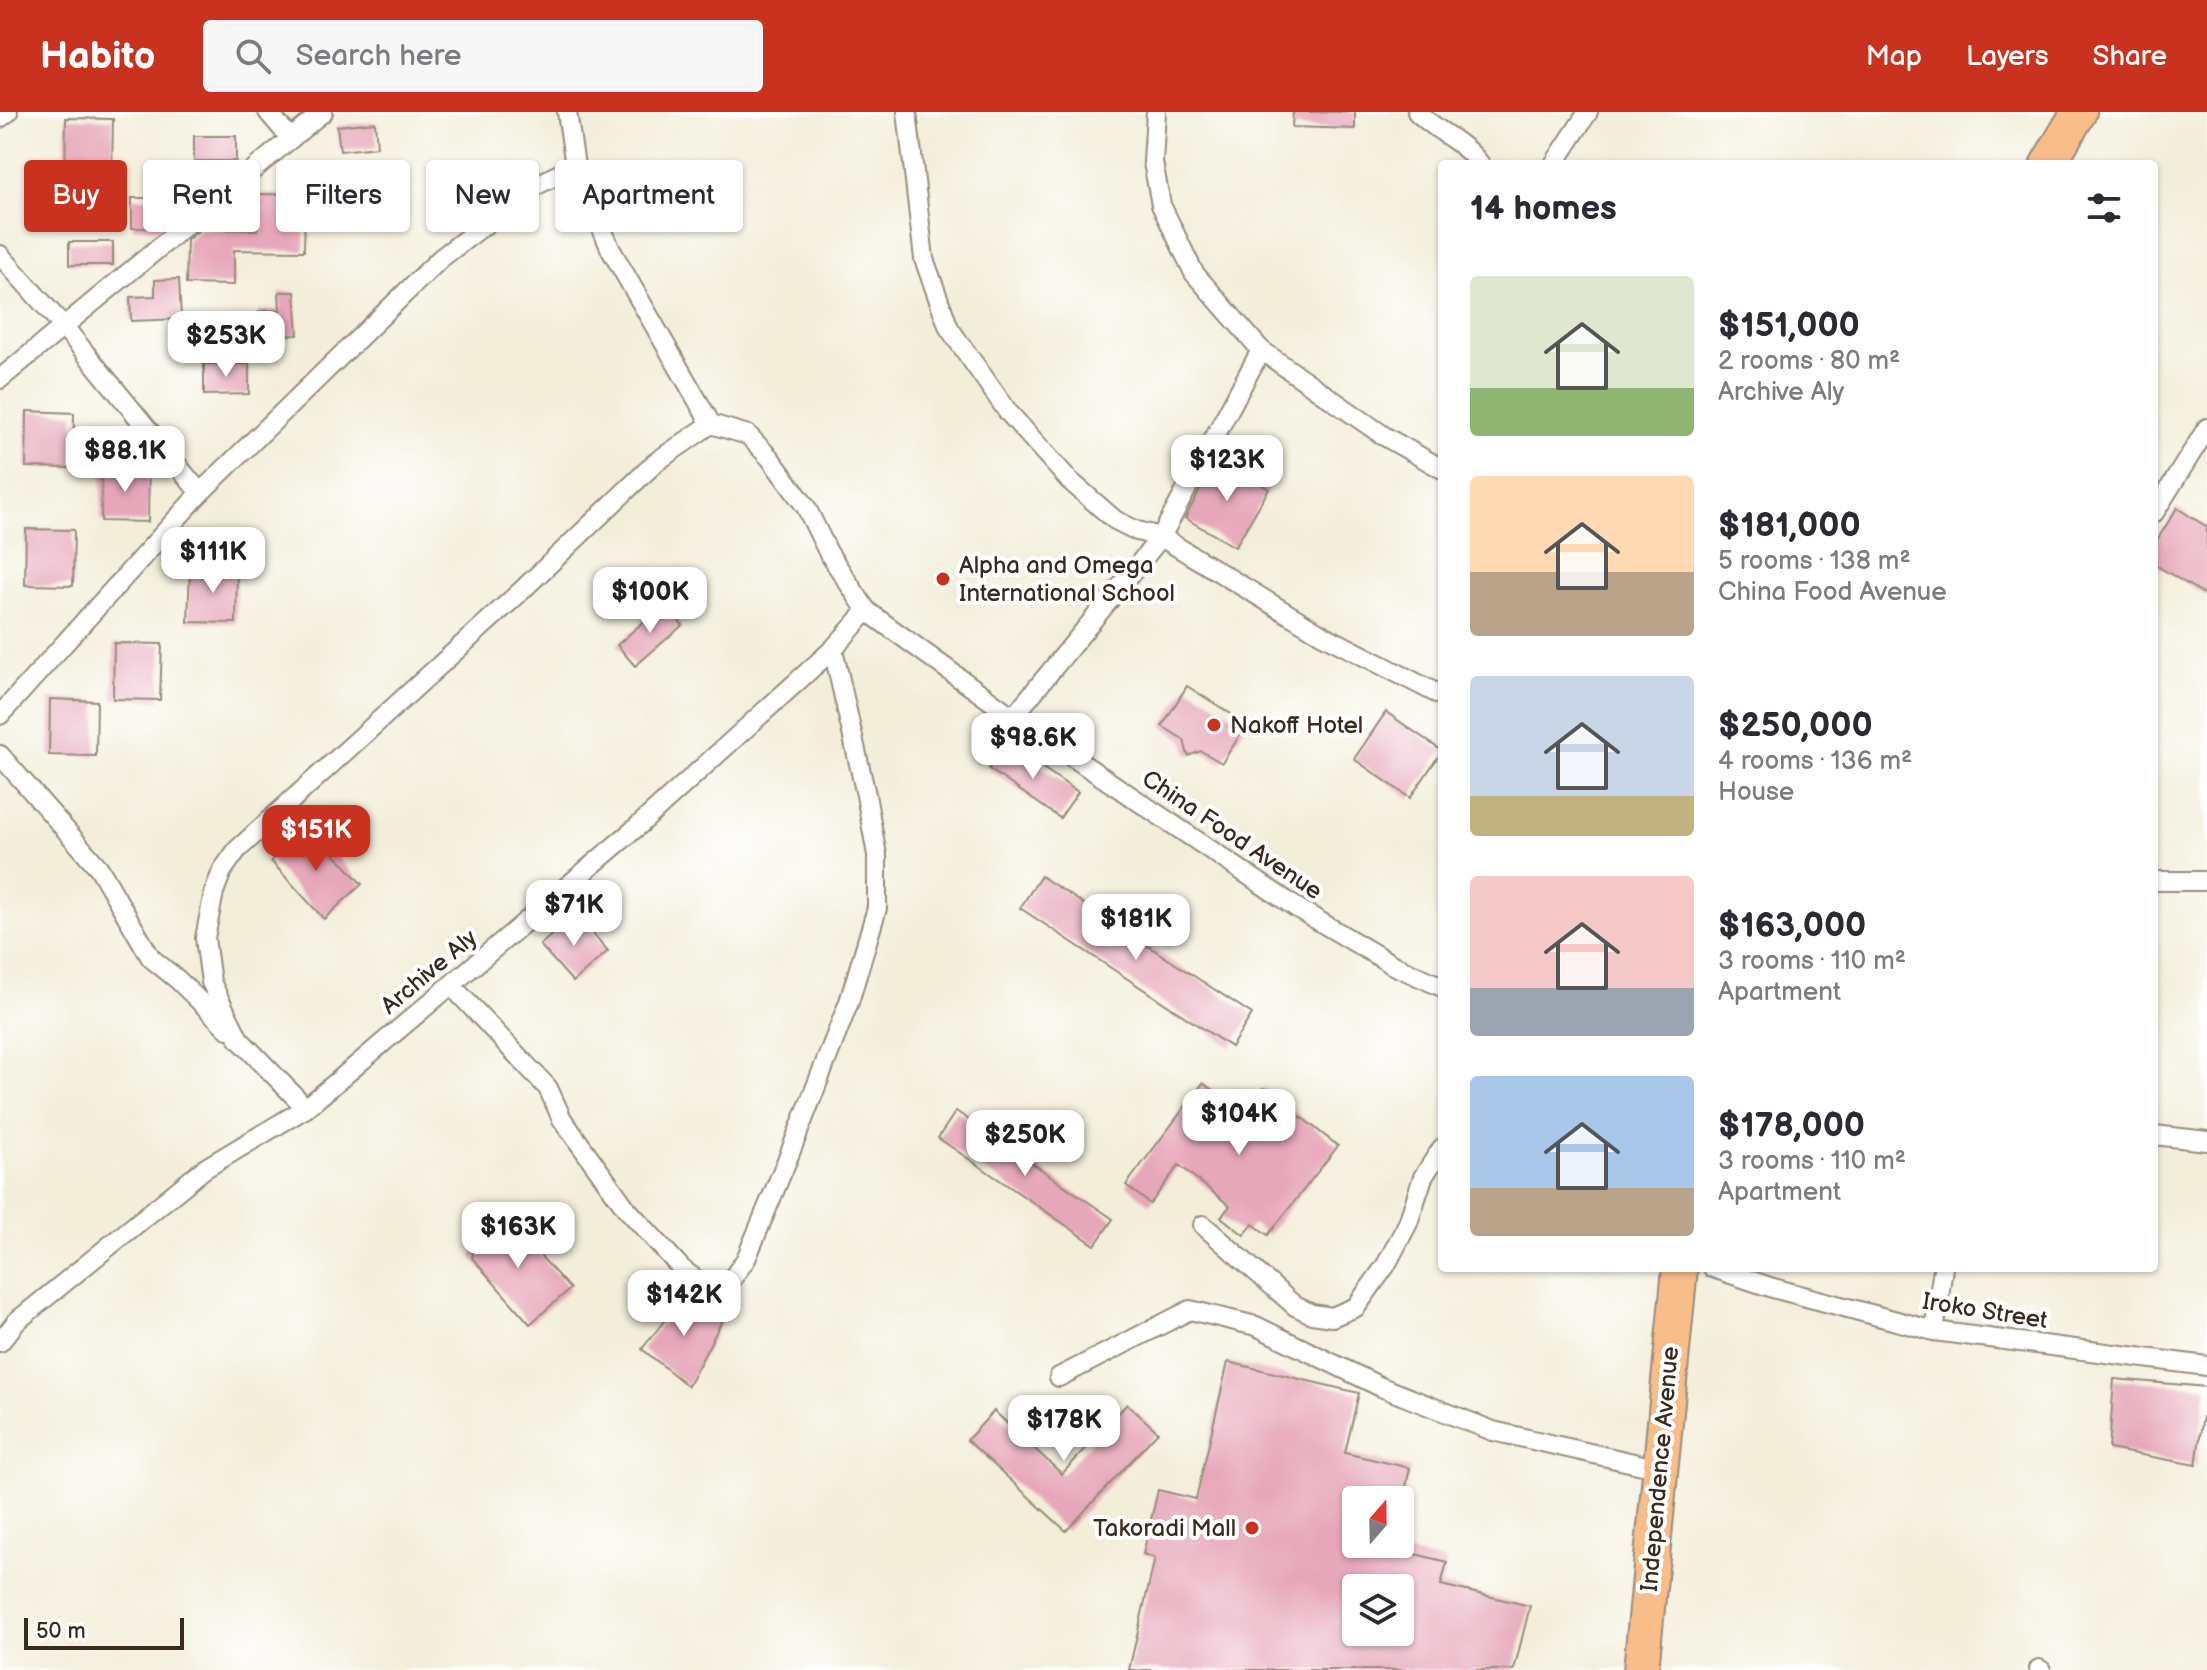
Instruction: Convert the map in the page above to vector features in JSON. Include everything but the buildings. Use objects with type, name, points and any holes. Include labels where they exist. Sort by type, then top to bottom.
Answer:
[{"type":"highway","points":[[2050,160],[2079,112]]},
{"type":"highway","name":"Independence Avenue","points":[[1641,1670],[1680,1272]]},
{"type":"street","points":[[0,118],[8,112]]},
{"type":"street","points":[[268,112],[291,139]]},
{"type":"street","points":[[0,379],[323,112]]},
{"type":"street","points":[[567,112],[574,160]]},
{"type":"street","points":[[907,112],[924,259],[949,328],[1008,412],[1069,480],[1115,520],[1137,531],[1161,537],[1323,635],[1438,694]]},
{"type":"street","points":[[1156,112],[1153,162],[1161,205],[1194,273],[1261,350],[1384,436],[1438,467]]},
{"type":"street","points":[[1417,112],[1455,139],[1476,160]]},
{"type":"street","points":[[1557,160],[1588,112]]},
{"type":"street","points":[[0,715],[200,493],[441,258],[537,185],[555,176]]},
{"type":"street","points":[[239,1039],[211,982],[205,938],[214,892],[222,871],[237,850],[518,594],[656,462],[711,424],[603,232]]},
{"type":"street","points":[[0,255],[64,327],[200,493]]},
{"type":"street","points":[[1013,717],[1161,537],[1261,350]]},
{"type":"street","name":"China Food Avenue","points":[[711,424],[748,435],[770,458],[806,507],[828,552],[867,611],[1013,717],[1297,908],[1393,965],[1438,985]]},
{"type":"street","points":[[2158,507],[2207,428]]},
{"type":"street","name":"Archive Aly","points":[[0,1342],[17,1321],[204,1169],[306,1108],[637,827],[833,649],[867,611]]},
{"type":"street","points":[[451,985],[548,1088],[562,1119],[626,1208],[682,1269],[706,1287],[729,1283],[746,1259],[796,1140],[849,1002],[877,908],[877,855],[833,649]]},
{"type":"street","points":[[0,755],[99,868],[151,958],[239,1039],[306,1108]]},
{"type":"street","points":[[2158,881],[2207,881]]},
{"type":"street","points":[[2158,1135],[2207,1141]]},
{"type":"street","points":[[1203,1225],[1295,1306],[1312,1314],[1332,1317],[1356,1307],[1386,1265],[1408,1223],[1423,1177],[1438,1154]]},
{"type":"street","name":"Iroko Street","points":[[1725,1272],[1934,1331],[2207,1366]]},
{"type":"street","points":[[1934,1331],[1942,1272]]},
{"type":"street","points":[[1059,1377],[1190,1310],[1256,1326],[1381,1387],[1493,1431],[1660,1469]]},
{"type":"place","name":"Alpha and Omega International School","points":[[943,579]]},
{"type":"place","name":"Nakoff Hotel","points":[[1214,725]]},
{"type":"place","name":"Takoradi Mall","points":[[1252,1528]]}]
